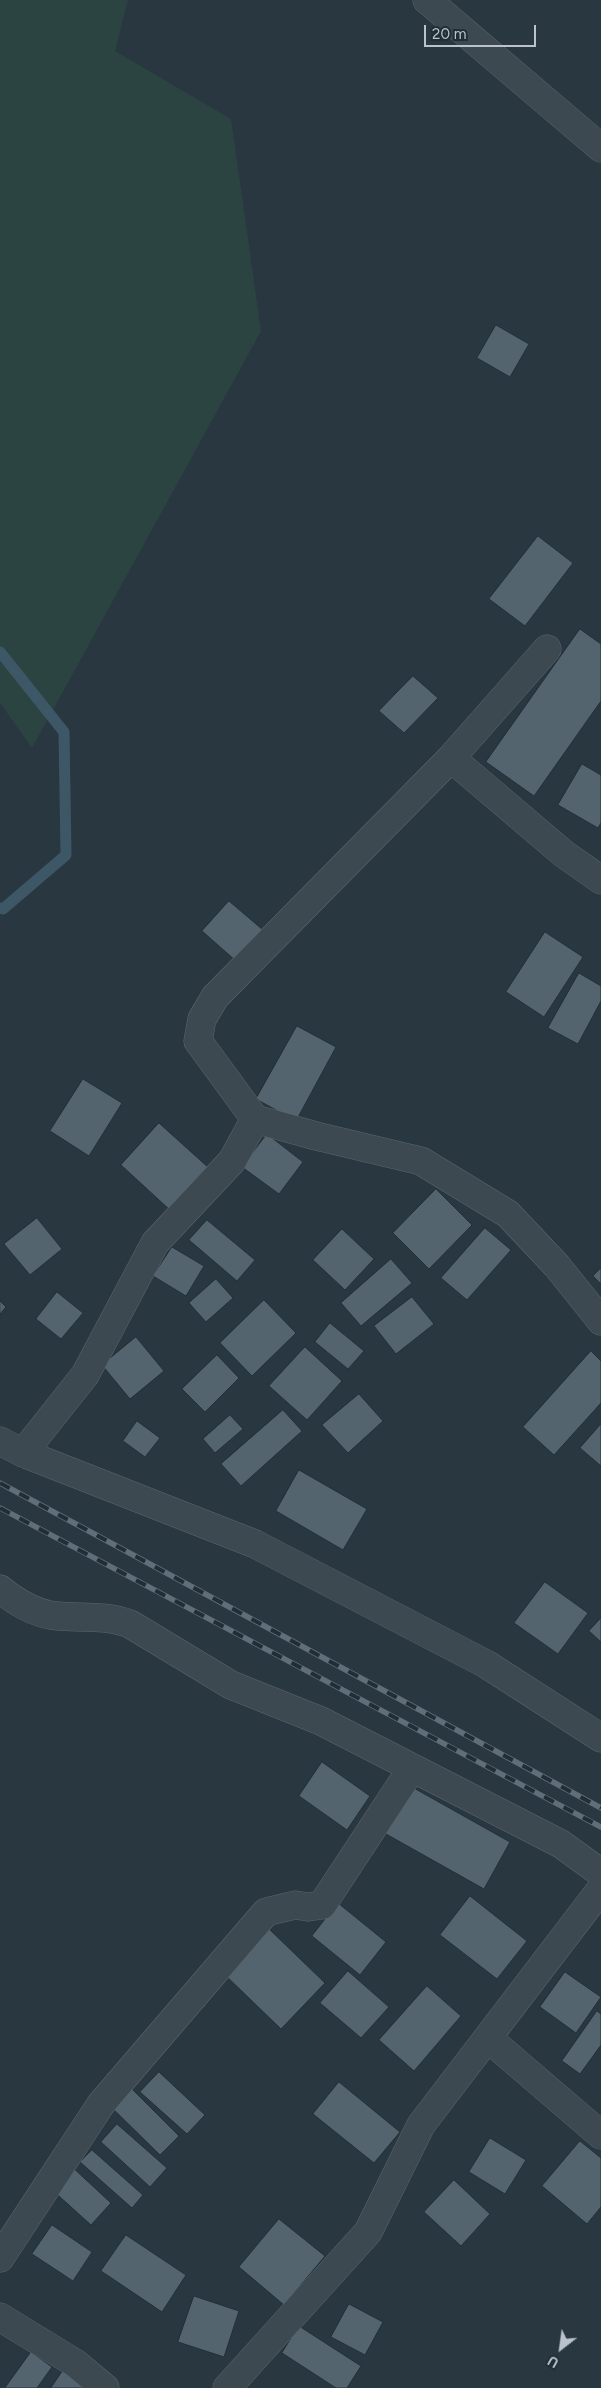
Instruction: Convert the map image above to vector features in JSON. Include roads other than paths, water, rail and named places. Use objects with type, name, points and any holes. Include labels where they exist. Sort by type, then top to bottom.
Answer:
[{"type":"street","points":[[427,0],[601,148]]},
{"type":"street","points":[[547,649],[451,758],[214,998],[202,1019],[198,1042],[255,1118],[316,1136],[421,1161],[508,1214],[558,1266],[601,1321]]},
{"type":"street","points":[[451,758],[564,854],[601,880]]},
{"type":"street","points":[[255,1118],[232,1161],[155,1243],[85,1375],[11,1447],[255,1544],[486,1664],[601,1738]]},
{"type":"street","points":[[0,1590],[21,1604],[44,1614],[108,1618],[130,1624],[231,1685],[321,1721],[561,1844],[601,1873]]},
{"type":"street","points":[[0,2258],[101,2104],[266,1912],[295,1905],[308,1907],[322,1905],[412,1768]]},
{"type":"street","points":[[227,2388],[368,2232],[421,2125],[598,1899]]},
{"type":"street","points":[[489,2039],[601,2135]]},
{"type":"street","points":[[0,2317],[75,2363],[105,2388]]},
{"type":"waterway","points":[[0,652],[64,732],[66,855],[3,909],[0,908]]},
{"type":"railway","points":[[0,1483],[601,1808]]},
{"type":"railway","points":[[0,1508],[601,1827]]}]
